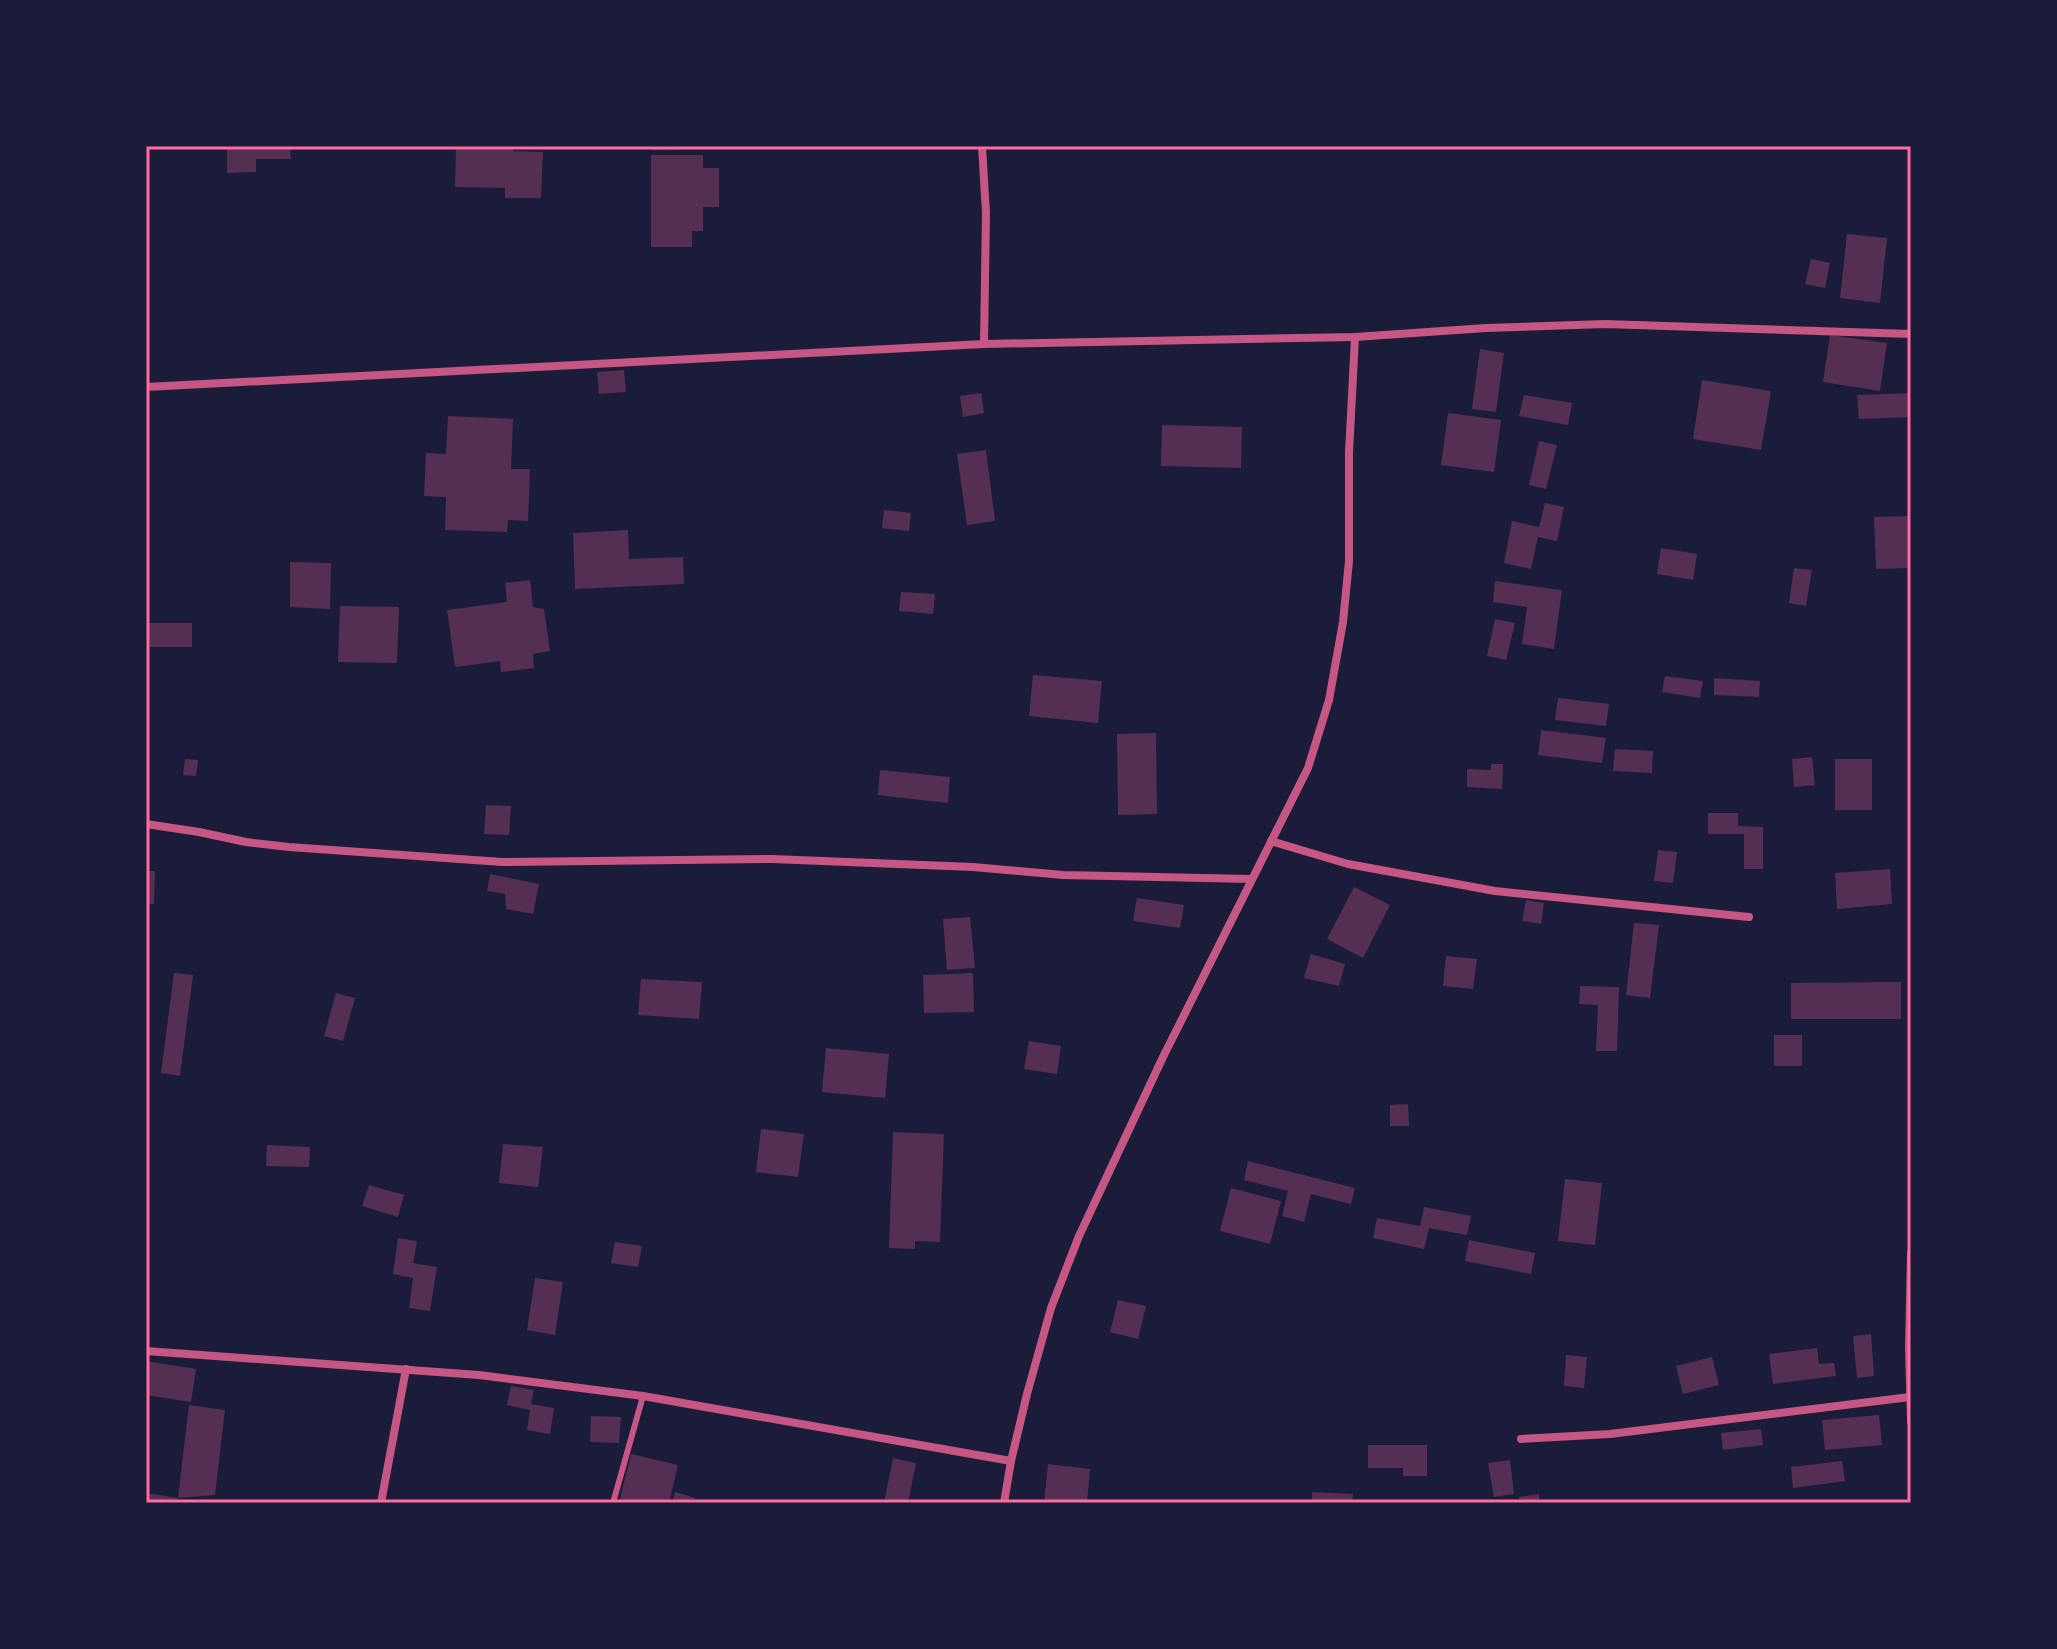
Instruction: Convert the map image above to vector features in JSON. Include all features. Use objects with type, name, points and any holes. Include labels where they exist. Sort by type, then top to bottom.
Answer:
[{"type":"street","points":[[982,146],[986,213],[984,344]]},
{"type":"street","points":[[146,387],[984,344],[1355,337],[1605,324],[1911,334]]},
{"type":"street","points":[[1004,1503],[1027,1394],[1051,1308],[1079,1236],[1163,1057],[1308,768],[1329,700],[1343,622],[1349,561],[1349,453],[1355,337]]},
{"type":"street","points":[[146,824],[289,847],[488,861],[772,859],[973,867],[1063,875],[1251,879]]},
{"type":"street","points":[[1271,841],[1348,864],[1480,889],[1749,917]]},
{"type":"street","points":[[1911,1253],[1911,1422]]},
{"type":"street","points":[[146,1351],[479,1375],[643,1396],[1011,1461]]},
{"type":"street","points":[[381,1503],[406,1369]]},
{"type":"street","points":[[1521,1439],[1610,1434],[1910,1397]]},
{"type":"lane","points":[[613,1503],[643,1396]]},
{"type":"building","points":[[227,146],[290,146],[291,159],[256,159],[256,172],[227,173]]},
{"type":"building","points":[[456,146],[513,146],[513,151],[543,152],[541,198],[505,198],[505,188],[455,187]]},
{"type":"building","points":[[650,146],[690,146],[690,149],[651,150]]},
{"type":"building","points":[[651,155],[703,155],[703,168],[719,168],[719,207],[703,207],[703,231],[692,231],[692,247],[651,247]]},
{"type":"building","points":[[1847,234],[1887,238],[1880,303],[1840,298]]},
{"type":"building","points":[[1811,259],[1830,263],[1825,288],[1805,284]]},
{"type":"building","points":[[1830,335],[1887,343],[1880,391],[1823,382]]},
{"type":"building","points":[[1480,349],[1504,353],[1496,412],[1472,409]]},
{"type":"building","points":[[624,370],[626,392],[599,394],[597,372]]},
{"type":"building","points":[[1702,380],[1771,391],[1761,450],[1693,439]]},
{"type":"building","points":[[981,393],[984,413],[963,417],[960,396]]},
{"type":"building","points":[[1911,393],[1911,417],[1859,419],[1857,395]]},
{"type":"building","points":[[1524,395],[1572,403],[1568,425],[1519,416]]},
{"type":"building","points":[[1448,413],[1501,420],[1494,472],[1441,465]]},
{"type":"building","points":[[448,416],[513,419],[511,469],[530,469],[528,521],[508,520],[507,532],[445,530],[446,497],[424,496],[426,453],[446,454]]},
{"type":"building","points":[[1162,425],[1242,427],[1241,468],[1161,466]]},
{"type":"building","points":[[1539,441],[1557,445],[1546,489],[1529,485]]},
{"type":"building","points":[[986,450],[995,521],[967,525],[957,454]]},
{"type":"building","points":[[1545,503],[1564,507],[1557,541],[1538,537],[1531,569],[1504,563],[1512,521],[1539,527]]},
{"type":"building","points":[[884,510],[911,513],[909,531],[882,528]]},
{"type":"building","points":[[1911,516],[1911,568],[1876,569],[1874,517]]},
{"type":"building","points":[[628,530],[629,559],[683,557],[684,584],[575,589],[573,533]]},
{"type":"building","points":[[1661,548],[1697,554],[1693,580],[1657,574]]},
{"type":"building","points":[[290,562],[331,563],[330,609],[290,607]]},
{"type":"building","points":[[1794,568],[1812,570],[1806,606],[1789,603]]},
{"type":"building","points":[[530,580],[533,607],[544,609],[550,651],[533,654],[534,668],[501,672],[500,661],[455,667],[447,610],[507,602],[505,583]]},
{"type":"building","points":[[1495,581],[1562,590],[1554,649],[1522,644],[1527,607],[1493,602]]},
{"type":"building","points":[[901,592],[935,594],[933,614],[899,611]]},
{"type":"building","points":[[340,606],[399,607],[397,663],[338,662]]},
{"type":"building","points":[[1495,619],[1515,623],[1506,660],[1487,656]]},
{"type":"building","points":[[146,623],[192,623],[192,647],[146,647]]},
{"type":"building","points":[[1033,675],[1102,681],[1098,723],[1029,716]]},
{"type":"building","points":[[1665,676],[1703,681],[1700,698],[1662,692]]},
{"type":"building","points":[[1714,678],[1760,681],[1759,697],[1714,695]]},
{"type":"building","points":[[1558,698],[1609,704],[1606,726],[1555,720]]},
{"type":"building","points":[[1541,730],[1606,738],[1602,763],[1538,755]]},
{"type":"building","points":[[1156,733],[1157,814],[1118,815],[1117,734]]},
{"type":"building","points":[[1615,749],[1653,751],[1652,773],[1613,771]]},
{"type":"building","points":[[1812,757],[1815,785],[1794,787],[1792,759]]},
{"type":"building","points":[[185,759],[198,760],[196,776],[183,775]]},
{"type":"building","points":[[1835,759],[1872,759],[1872,810],[1835,810]]},
{"type":"building","points":[[1491,764],[1503,764],[1502,789],[1467,787],[1467,769],[1491,770]]},
{"type":"building","points":[[880,770],[950,777],[948,803],[878,795]]},
{"type":"building","points":[[486,805],[511,806],[509,835],[484,834]]},
{"type":"building","points":[[1708,813],[1738,813],[1738,826],[1763,827],[1763,869],[1744,869],[1744,834],[1708,834]]},
{"type":"building","points":[[1658,850],[1677,852],[1673,883],[1654,881]]},
{"type":"building","points":[[1890,869],[1892,904],[1837,909],[1835,873]]},
{"type":"building","points":[[146,871],[155,871],[154,904],[146,904]]},
{"type":"building","points":[[490,874],[539,884],[533,914],[506,909],[505,894],[487,891]]},
{"type":"building","points":[[1354,887],[1390,905],[1363,958],[1327,939]]},
{"type":"building","points":[[1137,898],[1184,905],[1180,928],[1133,921]]},
{"type":"building","points":[[1526,900],[1544,903],[1541,924],[1522,921]]},
{"type":"building","points":[[970,917],[975,968],[947,970],[943,919]]},
{"type":"building","points":[[1634,923],[1659,925],[1650,998],[1626,995]]},
{"type":"building","points":[[1311,954],[1345,964],[1339,986],[1304,978]]},
{"type":"building","points":[[1446,956],[1477,959],[1473,989],[1443,986]]},
{"type":"building","points":[[174,973],[193,975],[180,1076],[161,1073]]},
{"type":"building","points":[[973,973],[974,1012],[924,1013],[923,975]]},
{"type":"building","points":[[641,979],[702,982],[699,1019],[638,1015]]},
{"type":"building","points":[[1901,982],[1901,1019],[1791,1019],[1791,983]]},
{"type":"building","points":[[1580,986],[1619,987],[1617,1051],[1596,1051],[1598,1005],[1579,1004]]},
{"type":"building","points":[[336,993],[355,998],[343,1041],[324,1036]]},
{"type":"building","points":[[1774,1035],[1802,1035],[1802,1066],[1774,1066]]},
{"type":"building","points":[[1029,1041],[1061,1046],[1057,1074],[1024,1069]]},
{"type":"building","points":[[826,1048],[889,1054],[885,1098],[822,1092]]},
{"type":"building","points":[[1408,1104],[1409,1126],[1390,1126],[1390,1105]]},
{"type":"building","points":[[761,1129],[804,1134],[798,1177],[756,1172]]},
{"type":"building","points":[[893,1132],[944,1134],[940,1242],[915,1241],[915,1249],[889,1248]]},
{"type":"building","points":[[503,1144],[543,1147],[538,1187],[499,1183]]},
{"type":"building","points":[[267,1145],[310,1147],[309,1167],[266,1166]]},
{"type":"building","points":[[1248,1161],[1355,1188],[1351,1204],[1311,1194],[1304,1222],[1282,1216],[1288,1191],[1244,1180]]},
{"type":"building","points":[[1565,1179],[1602,1183],[1595,1245],[1558,1241]]},
{"type":"building","points":[[369,1185],[404,1195],[398,1217],[362,1206]]},
{"type":"building","points":[[1231,1188],[1281,1201],[1270,1244],[1220,1231]]},
{"type":"building","points":[[1424,1207],[1471,1216],[1467,1235],[1429,1228],[1424,1249],[1373,1238],[1377,1218],[1420,1226]]},
{"type":"building","points":[[398,1238],[417,1241],[413,1263],[437,1267],[430,1311],[409,1308],[413,1278],[393,1274]]},
{"type":"building","points":[[1469,1240],[1535,1253],[1531,1274],[1465,1261]]},
{"type":"building","points":[[615,1242],[642,1246],[638,1267],[611,1263]]},
{"type":"building","points":[[535,1278],[563,1282],[555,1335],[527,1330]]},
{"type":"building","points":[[1118,1300],[1146,1306],[1138,1339],[1110,1332]]},
{"type":"building","points":[[1871,1334],[1874,1376],[1857,1378],[1853,1336]]},
{"type":"building","points":[[1817,1348],[1819,1364],[1834,1363],[1836,1376],[1773,1384],[1769,1354]]},
{"type":"building","points":[[1566,1355],[1587,1357],[1584,1388],[1564,1386]]},
{"type":"building","points":[[1712,1357],[1719,1385],[1683,1394],[1676,1366]]},
{"type":"building","points":[[146,1361],[196,1369],[191,1402],[146,1395]]},
{"type":"building","points":[[511,1386],[534,1390],[531,1404],[554,1408],[550,1434],[527,1430],[530,1410],[507,1405]]},
{"type":"building","points":[[189,1405],[225,1410],[215,1495],[178,1498]]},
{"type":"building","points":[[1879,1415],[1882,1445],[1825,1450],[1822,1420]]},
{"type":"building","points":[[591,1416],[621,1417],[619,1443],[590,1442]]},
{"type":"building","points":[[1761,1429],[1763,1445],[1723,1450],[1721,1433]]},
{"type":"building","points":[[1368,1445],[1427,1445],[1427,1476],[1403,1476],[1403,1468],[1368,1468]]},
{"type":"building","points":[[631,1454],[678,1465],[669,1503],[619,1503]]},
{"type":"building","points":[[893,1458],[916,1463],[908,1503],[884,1503]]},
{"type":"building","points":[[1510,1460],[1514,1494],[1494,1497],[1488,1463]]},
{"type":"building","points":[[1842,1461],[1845,1481],[1793,1488],[1791,1467]]},
{"type":"building","points":[[1048,1464],[1090,1469],[1087,1503],[1044,1503]]},
{"type":"building","points":[[675,1492],[695,1498],[694,1503],[672,1503]]},
{"type":"building","points":[[1312,1492],[1353,1494],[1352,1503],[1312,1503]]},
{"type":"building","points":[[146,1493],[178,1498],[177,1503],[146,1503]]},
{"type":"building","points":[[1539,1494],[1540,1503],[1520,1503],[1519,1497]]}]
